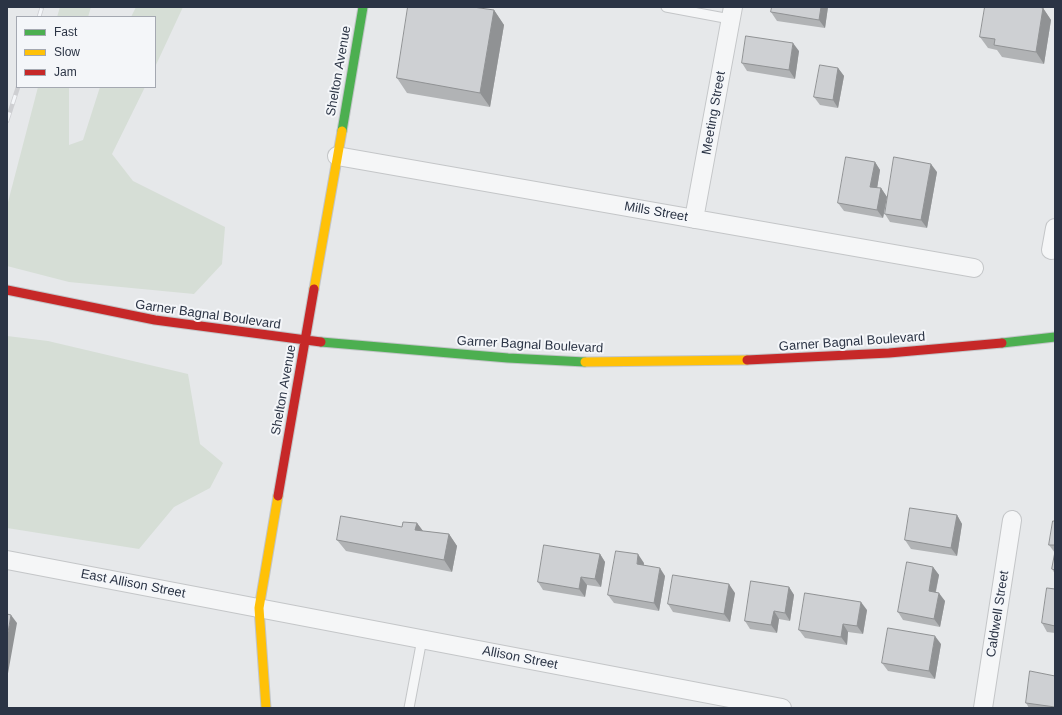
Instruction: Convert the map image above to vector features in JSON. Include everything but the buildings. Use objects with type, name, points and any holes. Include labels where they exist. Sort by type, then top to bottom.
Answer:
[{"type":"main road","name":"Shelton Avenue","points":[[266,708],[259,608],[363,7]]},
{"type":"main road","name":"Garner Bagnal Boulevard","points":[[7,290],[151,321],[305,342],[608,362],[733,362],[956,348],[1055,337]]},
{"type":"street","name":"Meeting Street","points":[[694,219],[732,13]]},
{"type":"street","name":"Mills Street","points":[[338,156],[974,268]]},
{"type":"street","points":[[1051,250],[1055,228]]},
{"type":"street","name":"Caldwell Street","points":[[983,708],[1012,520]]},
{"type":"street","name":"East Allison Street","points":[[7,560],[259,608]]},
{"type":"street","name":"Allison Street","points":[[259,608],[744,704],[782,708]]},
{"type":"lane","points":[[666,7],[732,13]]},
{"type":"lane","points":[[409,708],[422,640]]},
{"type":"shaded area","points":[[60,7],[91,7],[88,16],[57,16]]},
{"type":"shaded area","points":[[136,7],[183,7],[156,65],[156,16],[132,16]]},
{"type":"shaded area","points":[[38,88],[69,88],[69,145],[83,140],[100,88],[145,88],[112,154],[133,181],[225,227],[222,264],[194,294],[69,282],[7,266],[7,206]]},
{"type":"shaded area","points":[[7,336],[48,341],[188,374],[200,444],[223,463],[210,488],[174,507],[139,549],[7,528]]},
{"type":"railway","points":[[39,16],[42,7]]},
{"type":"railway","points":[[7,121],[18,88]]},
{"type":"traffic: fast","points":[[342,131],[363,7]]},
{"type":"traffic: fast","points":[[1002,343],[1055,337]]},
{"type":"traffic: fast","points":[[321,342],[508,358],[585,362]]},
{"type":"traffic: slow","points":[[314,289],[342,131]]},
{"type":"traffic: slow","points":[[585,362],[747,360]]},
{"type":"traffic: slow","points":[[266,708],[259,608],[278,496]]},
{"type":"traffic: jam","points":[[278,496],[314,289]]},
{"type":"traffic: jam","points":[[7,290],[155,320],[321,342]]},
{"type":"traffic: jam","points":[[747,360],[889,353],[1002,343]]}]
